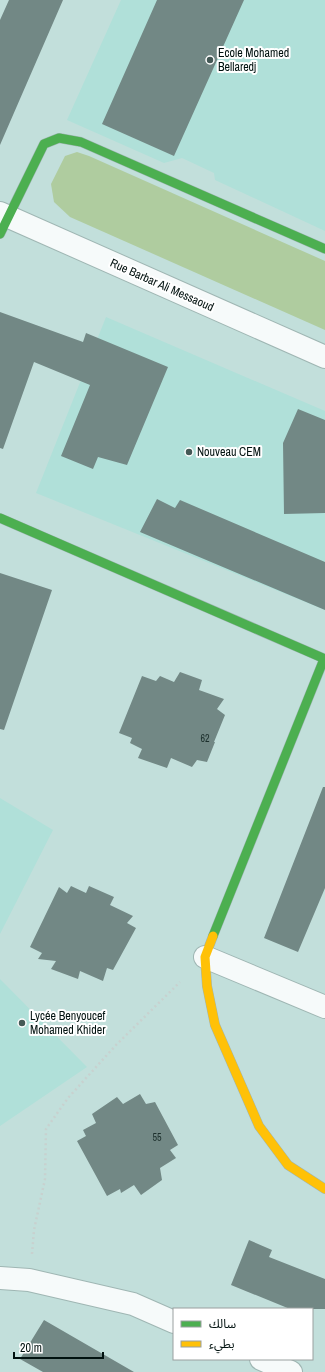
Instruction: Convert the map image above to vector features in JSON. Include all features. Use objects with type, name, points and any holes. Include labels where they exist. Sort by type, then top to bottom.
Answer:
[{"type":"street","points":[[3,221],[44,144],[60,138],[81,142],[325,249]]},
{"type":"street","name":"Rue Barbar Ali Messaoud","points":[[3,221],[325,357]]},
{"type":"street","points":[[0,518],[325,659],[205,957],[207,986],[215,1025],[259,1126],[288,1166],[325,1189]]},
{"type":"street","points":[[205,957],[325,1007]]},
{"type":"street","points":[[0,1278],[29,1280],[133,1304],[173,1322]]},
{"type":"street","points":[[263,1360],[291,1372]]},
{"type":"path","points":[[29,1280],[34,1230],[45,1179],[46,1129],[68,1098],[116,1045],[205,957]]},
{"type":"shaded area","name":"Ecole Mohamed Bellaredj","points":[[121,0],[325,0],[325,231],[215,180],[214,173],[182,158],[164,163],[67,120]]},
{"type":"shaded area","points":[[77,152],[325,261],[325,330],[70,217],[54,202],[51,184],[65,156]]},
{"type":"shaded area","name":"Nouveau CEM","points":[[106,317],[325,411],[325,610],[36,493]]},
{"type":"shaded area","points":[[0,798],[53,830],[0,934]]},
{"type":"shaded area","name":"Lycée Benyoucef Mohamed Khider","points":[[0,979],[87,1067],[0,1126]]},
{"type":"building","points":[[9,0],[63,0],[0,145],[0,20]]},
{"type":"building","points":[[157,0],[244,0],[174,156],[102,124]]},
{"type":"building","points":[[0,312],[83,342],[86,333],[168,367],[127,465],[98,457],[93,469],[61,456],[90,385],[34,362],[3,449],[0,448]]},
{"type":"building","points":[[298,409],[325,420],[325,513],[284,514],[283,443]]},
{"type":"building","points":[[157,499],[175,508],[180,500],[325,562],[325,610],[140,532]]},
{"type":"building","points":[[0,573],[52,590],[4,730],[0,729]]},
{"type":"building","points":[[180,672],[202,680],[199,690],[224,699],[217,709],[225,715],[207,762],[197,760],[192,767],[171,758],[167,768],[138,758],[142,749],[130,743],[132,738],[119,733],[142,676],[156,681],[160,676],[174,682]]},
{"type":"building","points":[[323,787],[325,787],[325,888],[298,952],[264,938]]},
{"type":"building","points":[[71,886],[86,893],[89,886],[114,897],[110,905],[133,916],[127,923],[136,928],[113,970],[107,968],[103,981],[80,971],[78,979],[51,969],[56,961],[38,959],[42,953],[30,947],[59,887],[67,893]]},
{"type":"building","points":[[140,1094],[146,1104],[155,1102],[178,1145],[170,1150],[176,1158],[160,1168],[162,1180],[141,1195],[134,1185],[121,1193],[120,1189],[107,1196],[77,1141],[86,1136],[83,1130],[96,1123],[92,1114],[117,1097],[123,1104]]},
{"type":"building","points":[[249,1240],[272,1250],[269,1257],[325,1279],[325,1309],[288,1308],[231,1285]]},
{"type":"building","points":[[44,1320],[134,1372],[43,1372],[20,1359]]},
{"type":"traffic: fast","points":[[0,234],[44,144],[59,138],[81,142],[325,249]]},
{"type":"traffic: fast","points":[[0,518],[325,659]]},
{"type":"traffic: fast","points":[[213,936],[324,659]]},
{"type":"traffic: slow","points":[[213,936],[205,957],[207,986],[215,1025],[259,1126],[288,1165],[325,1189]]},
{"type":"place","name":"Ecole Mohamed Bellaredj","points":[[210,60]]},
{"type":"place","name":"Nouveau CEM","points":[[189,452]]},
{"type":"place","name":"Lycée Benyoucef Mohamed Khider","points":[[22,1023]]}]
